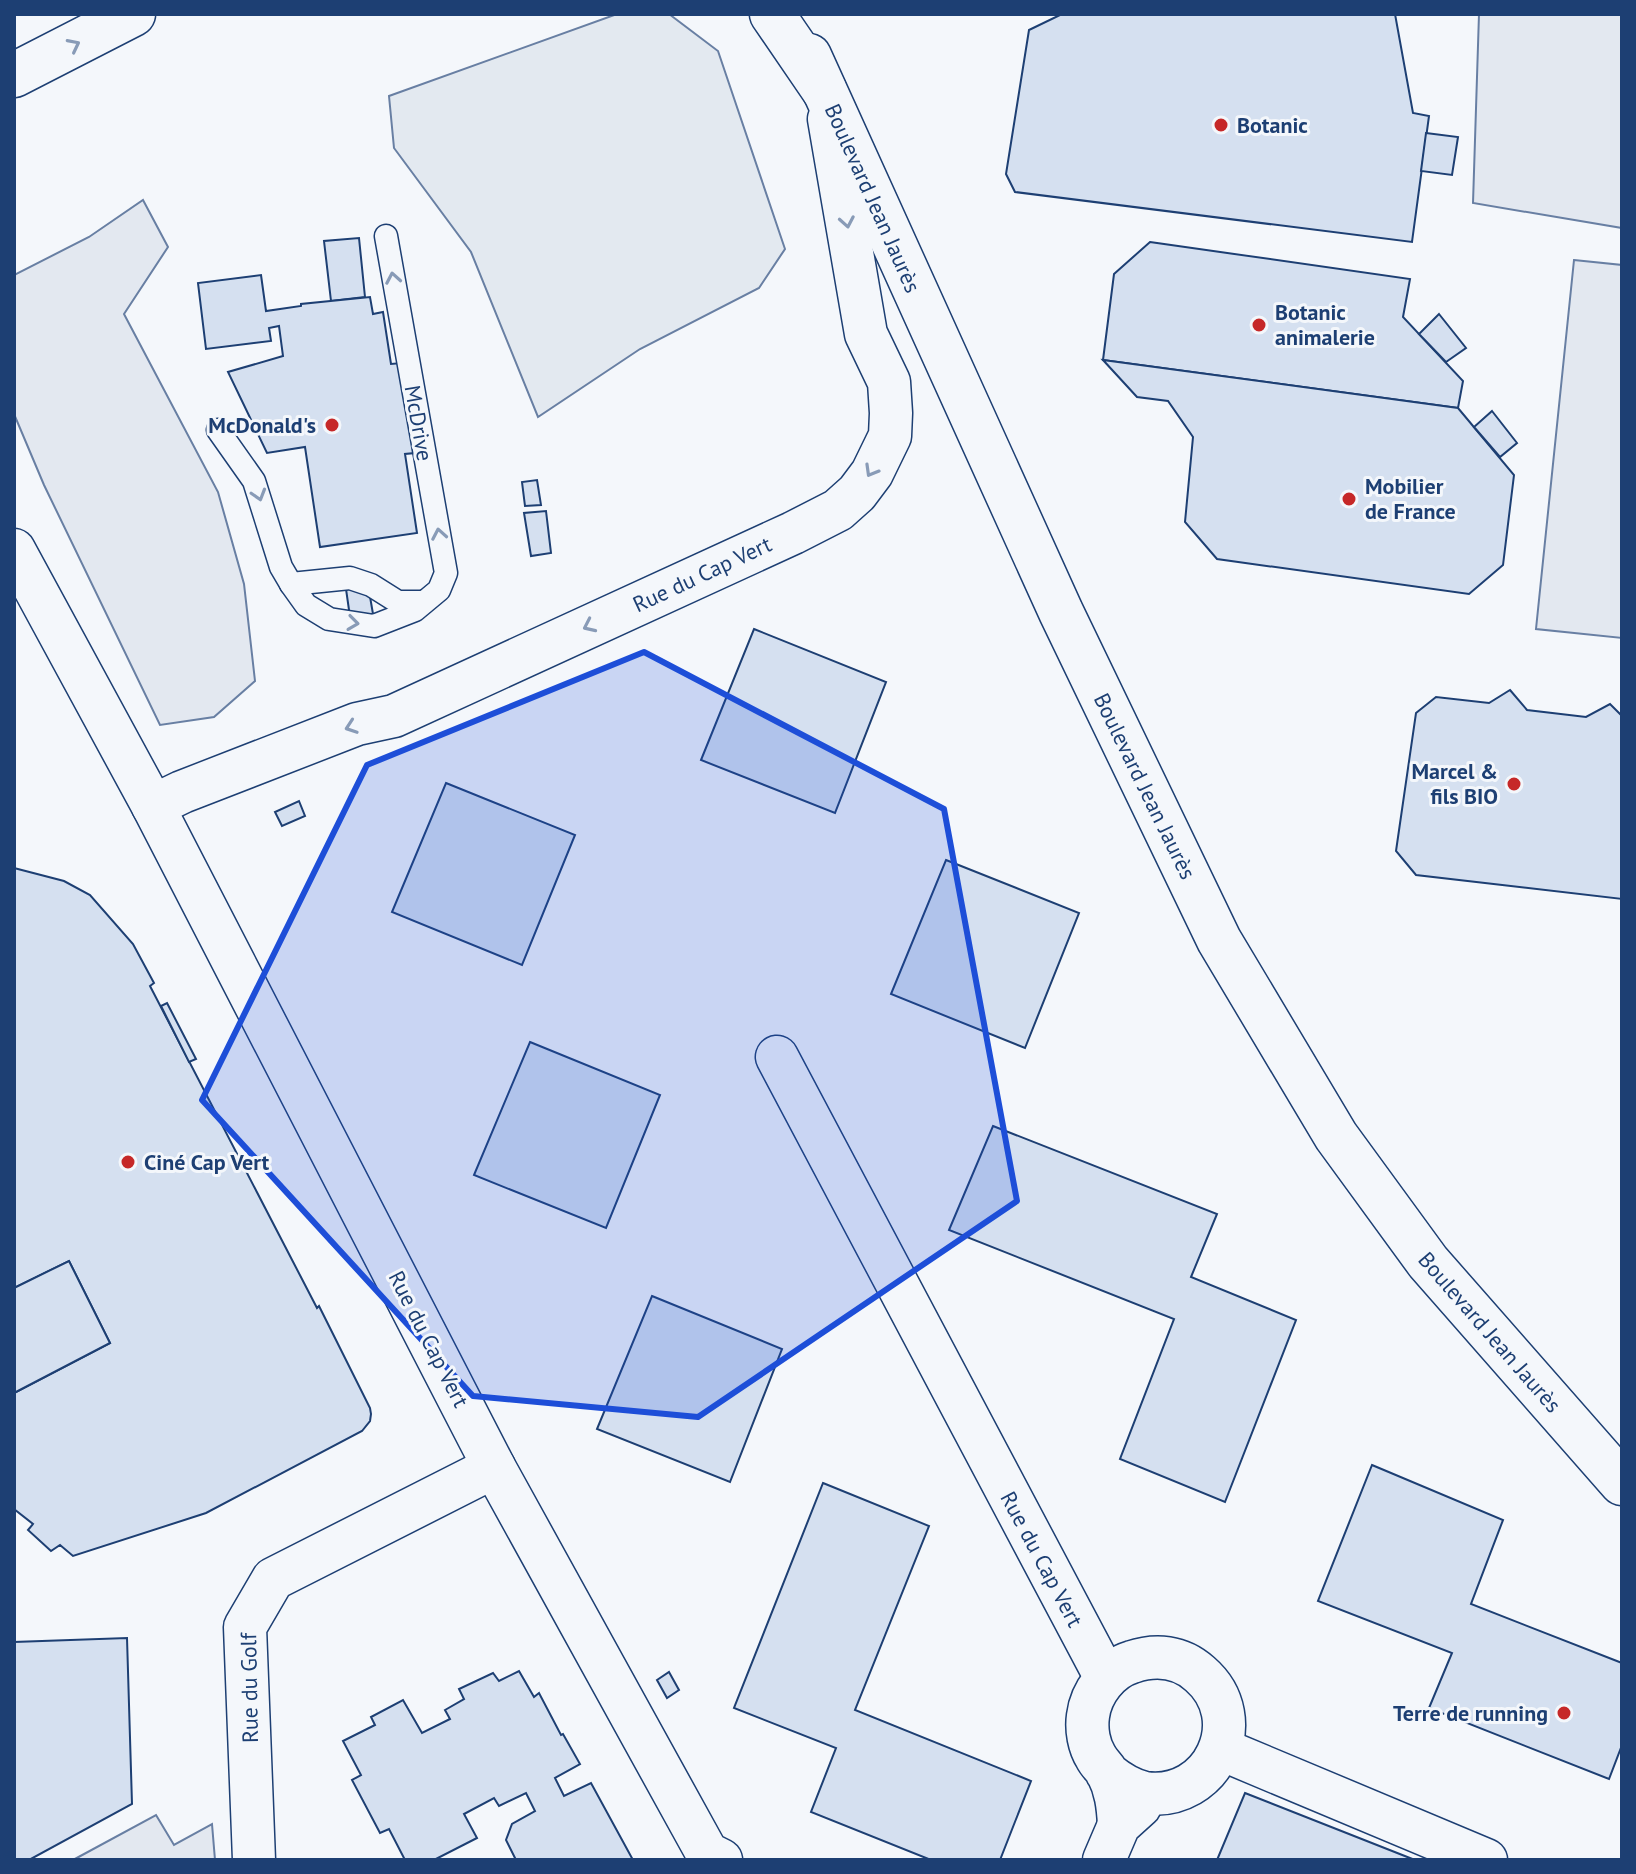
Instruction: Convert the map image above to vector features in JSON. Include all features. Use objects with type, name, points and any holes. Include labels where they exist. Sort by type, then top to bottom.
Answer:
[{"type":"street","points":[[14,75],[133,14]]},
{"type":"street","points":[[772,14],[824,90]]},
{"type":"street","name":"Boulevard Jean Jaurès","points":[[791,14],[1061,612],[1219,940],[1336,1136],[1428,1262],[1622,1483]]},
{"type":"street","name":"Rue du Cap Vert","points":[[153,806],[357,724],[394,716],[793,533],[838,510],[857,493],[872,473],[890,436],[889,382],[866,334],[824,90]]},
{"type":"street","name":"Rue du Cap Vert","points":[[14,550],[153,806],[494,1467],[707,1853],[721,1860]]},
{"type":"street","name":"Rue du Cap Vert","points":[[777,1057],[1106,1678]]},
{"type":"street","name":"Rue du Golf","points":[[254,1860],[245,1627],[273,1579],[494,1467]]},
{"type":"street","points":[[1147,1657],[1170,1658],[1192,1666],[1210,1682],[1221,1703],[1225,1726],[1221,1749],[1199,1779],[1139,1807],[1111,1843],[1118,1799],[1088,1737],[1088,1715],[1094,1696],[1106,1678],[1124,1664],[1147,1657]]},
{"type":"street","points":[[1221,1749],[1486,1860]]},
{"type":"street","points":[[1107,1773],[1124,1786],[1143,1792],[1164,1793]]},
{"type":"lane","name":"McDrive","points":[[386,236],[446,573],[439,590],[423,602]]},
{"type":"lane","points":[[218,430],[254,481],[281,567],[306,605],[329,619],[374,626],[415,610],[423,602]]},
{"type":"lane","points":[[291,584],[350,578],[371,585],[398,602],[423,602]]},
{"type":"highlighted area","points":[[644,652],[944,809],[1017,1201],[698,1417],[473,1396],[202,1100],[367,765]]},
{"type":"shaded area","points":[[617,14],[669,14],[718,51],[785,249],[759,288],[640,349],[538,417],[471,252],[394,148],[389,96]]},
{"type":"shaded area","points":[[1479,14],[1622,14],[1622,228],[1473,203]]},
{"type":"shaded area","points":[[143,200],[168,247],[124,314],[218,492],[244,584],[255,681],[214,717],[160,725],[44,485],[14,414],[14,275],[89,237]]},
{"type":"shaded area","points":[[1574,260],[1622,265],[1622,638],[1536,629]]},
{"type":"shaded area","points":[[156,1815],[174,1845],[212,1824],[215,1860],[73,1860]]},
{"type":"building","name":"Botanic","points":[[1062,14],[1395,14],[1413,113],[1429,116],[1412,242],[1015,192],[1006,174],[1029,30]]},
{"type":"building","points":[[1426,133],[1458,137],[1452,175],[1421,171]]},
{"type":"building","points":[[359,238],[365,297],[331,301],[324,241]]},
{"type":"building","name":"Botanic animalerie","points":[[1150,242],[1410,279],[1403,317],[1463,381],[1458,408],[1103,360],[1114,274]]},
{"type":"building","name":"McDonald's","points":[[261,275],[266,311],[370,297],[373,314],[383,312],[391,364],[402,363],[415,453],[405,454],[417,533],[320,547],[305,447],[267,453],[228,372],[283,356],[279,326],[269,328],[271,341],[206,349],[198,283]]},
{"type":"building","points":[[1439,314],[1466,348],[1446,362],[1419,334]]},
{"type":"building","name":"Mobilier de France","points":[[1103,360],[1458,408],[1514,475],[1503,565],[1469,594],[1217,559],[1185,522],[1193,437],[1168,401],[1137,397]]},
{"type":"building","points":[[1492,411],[1517,443],[1500,457],[1474,427]]},
{"type":"building","points":[[537,480],[541,505],[525,506],[522,482]]},
{"type":"building","points":[[546,511],[551,553],[531,556],[524,513]]},
{"type":"building","points":[[368,585],[373,614],[350,617],[346,589]]},
{"type":"building","points":[[754,629],[886,682],[835,813],[701,760]]},
{"type":"building","name":"Marcel & fils BIO","points":[[1510,690],[1527,710],[1586,717],[1610,704],[1622,716],[1622,899],[1416,875],[1396,851],[1416,713],[1436,697],[1489,703]]},
{"type":"building","points":[[446,783],[575,835],[522,965],[392,912]]},
{"type":"building","points":[[299,801],[305,816],[282,826],[275,812]]},
{"type":"building","points":[[946,860],[1079,913],[1025,1048],[891,994]]},
{"type":"building","name":"Ciné Cap Vert","points":[[14,868],[64,881],[90,895],[133,944],[154,983],[150,986],[317,1308],[319,1306],[371,1414],[362,1431],[206,1513],[73,1556],[60,1545],[51,1551],[28,1530],[33,1524],[14,1509],[14,1393],[110,1343],[69,1261],[14,1288]]},
{"type":"building","points":[[167,1003],[196,1059],[189,1062],[161,1006]]},
{"type":"building","points":[[530,1042],[660,1095],[606,1228],[474,1175]]},
{"type":"building","points":[[993,1126],[1217,1214],[1191,1277],[1296,1320],[1225,1502],[1120,1459],[1174,1319],[949,1230]]},
{"type":"building","points":[[69,1261],[110,1343],[14,1393],[14,1288]]},
{"type":"building","points":[[652,1296],[782,1349],[730,1482],[597,1429]]},
{"type":"building","points":[[1372,1465],[1503,1520],[1471,1604],[1622,1663],[1622,1745],[1609,1779],[1429,1708],[1452,1653],[1318,1601]]},
{"type":"building","points":[[823,1483],[929,1526],[855,1710],[1031,1781],[1000,1860],[931,1860],[811,1812],[836,1748],[734,1708]]},
{"type":"building","points":[[127,1638],[132,1804],[29,1860],[14,1860],[14,1642]]},
{"type":"building","points":[[519,1671],[534,1697],[539,1693],[580,1764],[555,1778],[564,1796],[591,1783],[633,1860],[516,1860],[506,1840],[512,1824],[535,1811],[526,1793],[499,1806],[494,1798],[464,1814],[477,1838],[434,1860],[405,1860],[389,1829],[380,1833],[352,1780],[361,1775],[343,1741],[375,1725],[371,1717],[403,1700],[422,1733],[450,1719],[445,1710],[464,1699],[459,1689],[493,1673],[499,1681]]},
{"type":"building","points":[[669,1672],[679,1690],[667,1698],[657,1680]]},
{"type":"building","points":[[1245,1793],[1415,1860],[1217,1860]]},
{"type":"place","name":"Botanic","points":[[1221,125]]},
{"type":"place","name":"Botanic animalerie","points":[[1259,325]]},
{"type":"place","name":"McDonald's","points":[[332,425]]},
{"type":"place","name":"Mobilier de France","points":[[1349,499]]},
{"type":"place","name":"Marcel & fils BIO","points":[[1514,784]]},
{"type":"place","name":"Ciné Cap Vert","points":[[128,1162]]},
{"type":"place","name":"Terre de running","points":[[1564,1713]]}]
